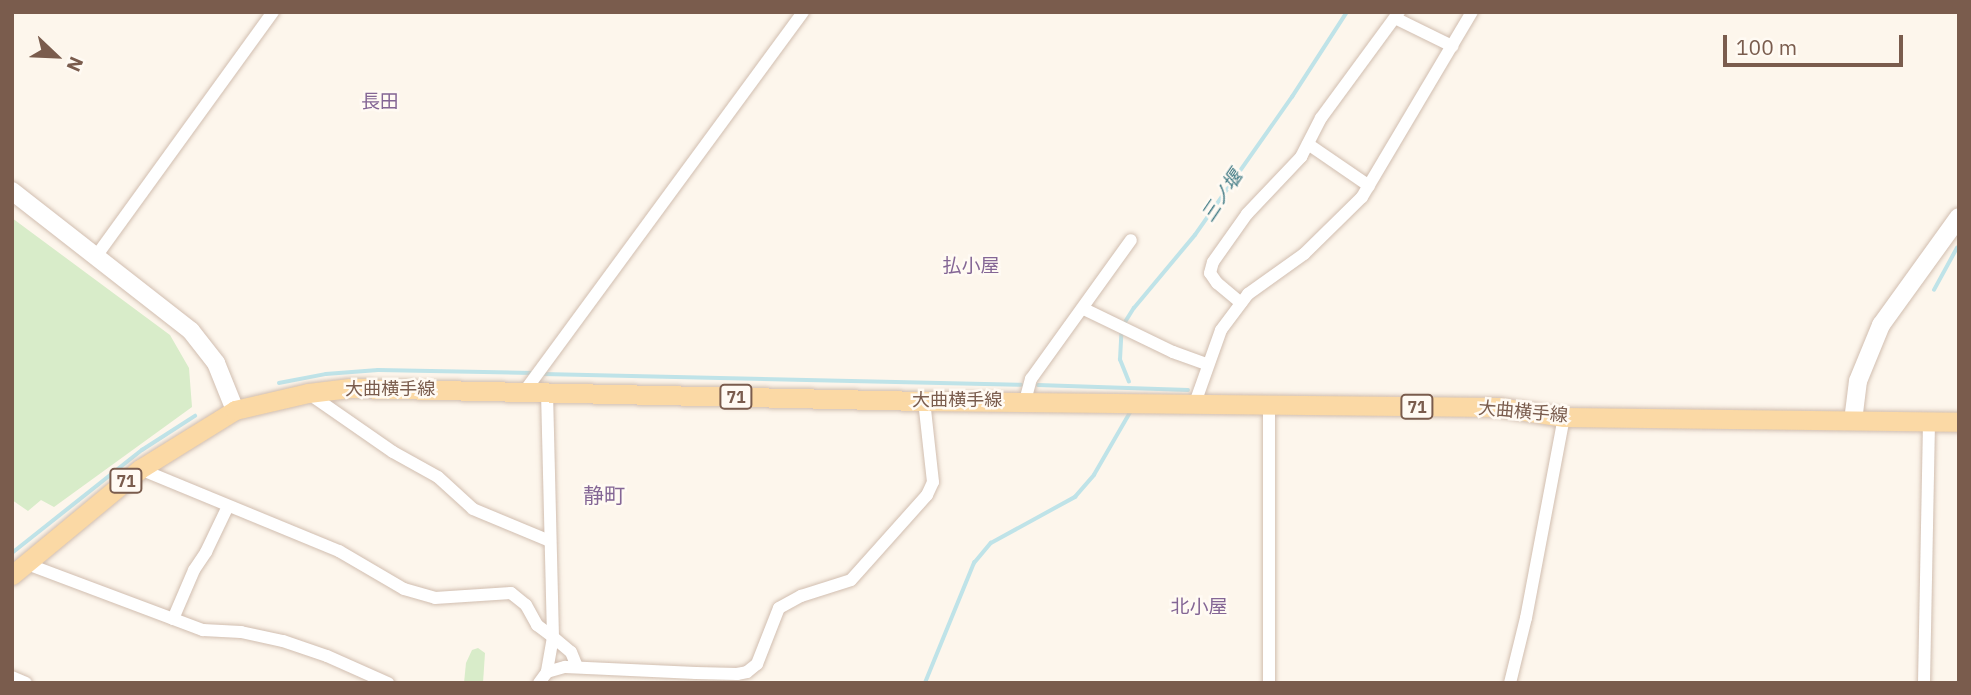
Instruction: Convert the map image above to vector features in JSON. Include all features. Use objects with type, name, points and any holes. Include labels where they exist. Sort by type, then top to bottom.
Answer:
[{"type":"main road","name":"大曲横手線","points":[[20,570],[140,470],[235,410],[308,393],[350,388],[924,401],[1498,407],[1564,416],[1959,422]]},
{"type":"street","points":[[97,255],[273,12]]},
{"type":"street","points":[[523,393],[803,12]]},
{"type":"street","points":[[1195,403],[1206,364],[1220,330],[1248,293],[1304,254],[1362,197],[1472,12]]},
{"type":"street","points":[[1241,303],[1217,283],[1210,273],[1213,262],[1247,214],[1301,157],[1321,118],[1397,15],[1452,46]]},
{"type":"street","points":[[1308,144],[1369,186]]},
{"type":"street","points":[[12,191],[191,331],[216,363],[235,410]]},
{"type":"street","points":[[1853,421],[1858,381],[1881,326],[1959,217]]},
{"type":"street","points":[[1025,401],[1031,379],[1131,240]]},
{"type":"street","points":[[1083,309],[1173,352],[1206,364]]},
{"type":"street","points":[[308,393],[393,452],[438,477],[473,509],[550,541]]},
{"type":"street","points":[[543,677],[553,637],[547,393]]},
{"type":"street","points":[[543,677],[577,667],[727,678],[747,672],[757,664],[779,608],[801,596],[851,580],[926,495],[933,482],[924,401]]},
{"type":"street","points":[[1269,406],[1269,683]]},
{"type":"street","points":[[1510,683],[1526,618],[1564,416]]},
{"type":"street","points":[[1924,683],[1929,422]]},
{"type":"street","points":[[140,470],[339,551],[404,589],[435,598],[510,593],[526,605],[537,625],[571,652],[577,667]]},
{"type":"street","points":[[173,619],[194,570],[206,552],[228,506]]},
{"type":"street","points":[[20,570],[203,630],[241,632],[283,641],[327,656],[388,683]]},
{"type":"street","points":[[591,669],[594,683]]},
{"type":"street","points":[[12,677],[26,683]]},
{"type":"green space","points":[[12,218],[170,335],[189,368],[192,407],[54,507],[41,500],[28,511],[12,500]]},
{"type":"green space","points":[[478,648],[485,653],[483,683],[464,683],[466,663],[472,650]]},
{"type":"waterway","name":"三ノ堰","points":[[1129,382],[1120,360],[1122,327],[1134,308],[1195,235],[1292,97],[1347,12]]},
{"type":"waterway","points":[[1934,290],[1957,248]]},
{"type":"waterway","points":[[279,383],[326,374],[378,370],[532,373]]},
{"type":"waterway","points":[[543,374],[1021,385]]},
{"type":"waterway","points":[[1038,385],[1188,390]]},
{"type":"waterway","name":"三ノ堰","points":[[925,683],[974,563],[991,543],[1075,497],[1094,475],[1131,411]]},
{"type":"waterway","points":[[12,553],[142,450],[195,416]]},
{"type":"district","name":"長田","points":[[380,102]]},
{"type":"district","name":"払小屋","points":[[971,266]]},
{"type":"district","name":"静町","points":[[604,495]]},
{"type":"district","name":"北小屋","points":[[1199,607]]}]
